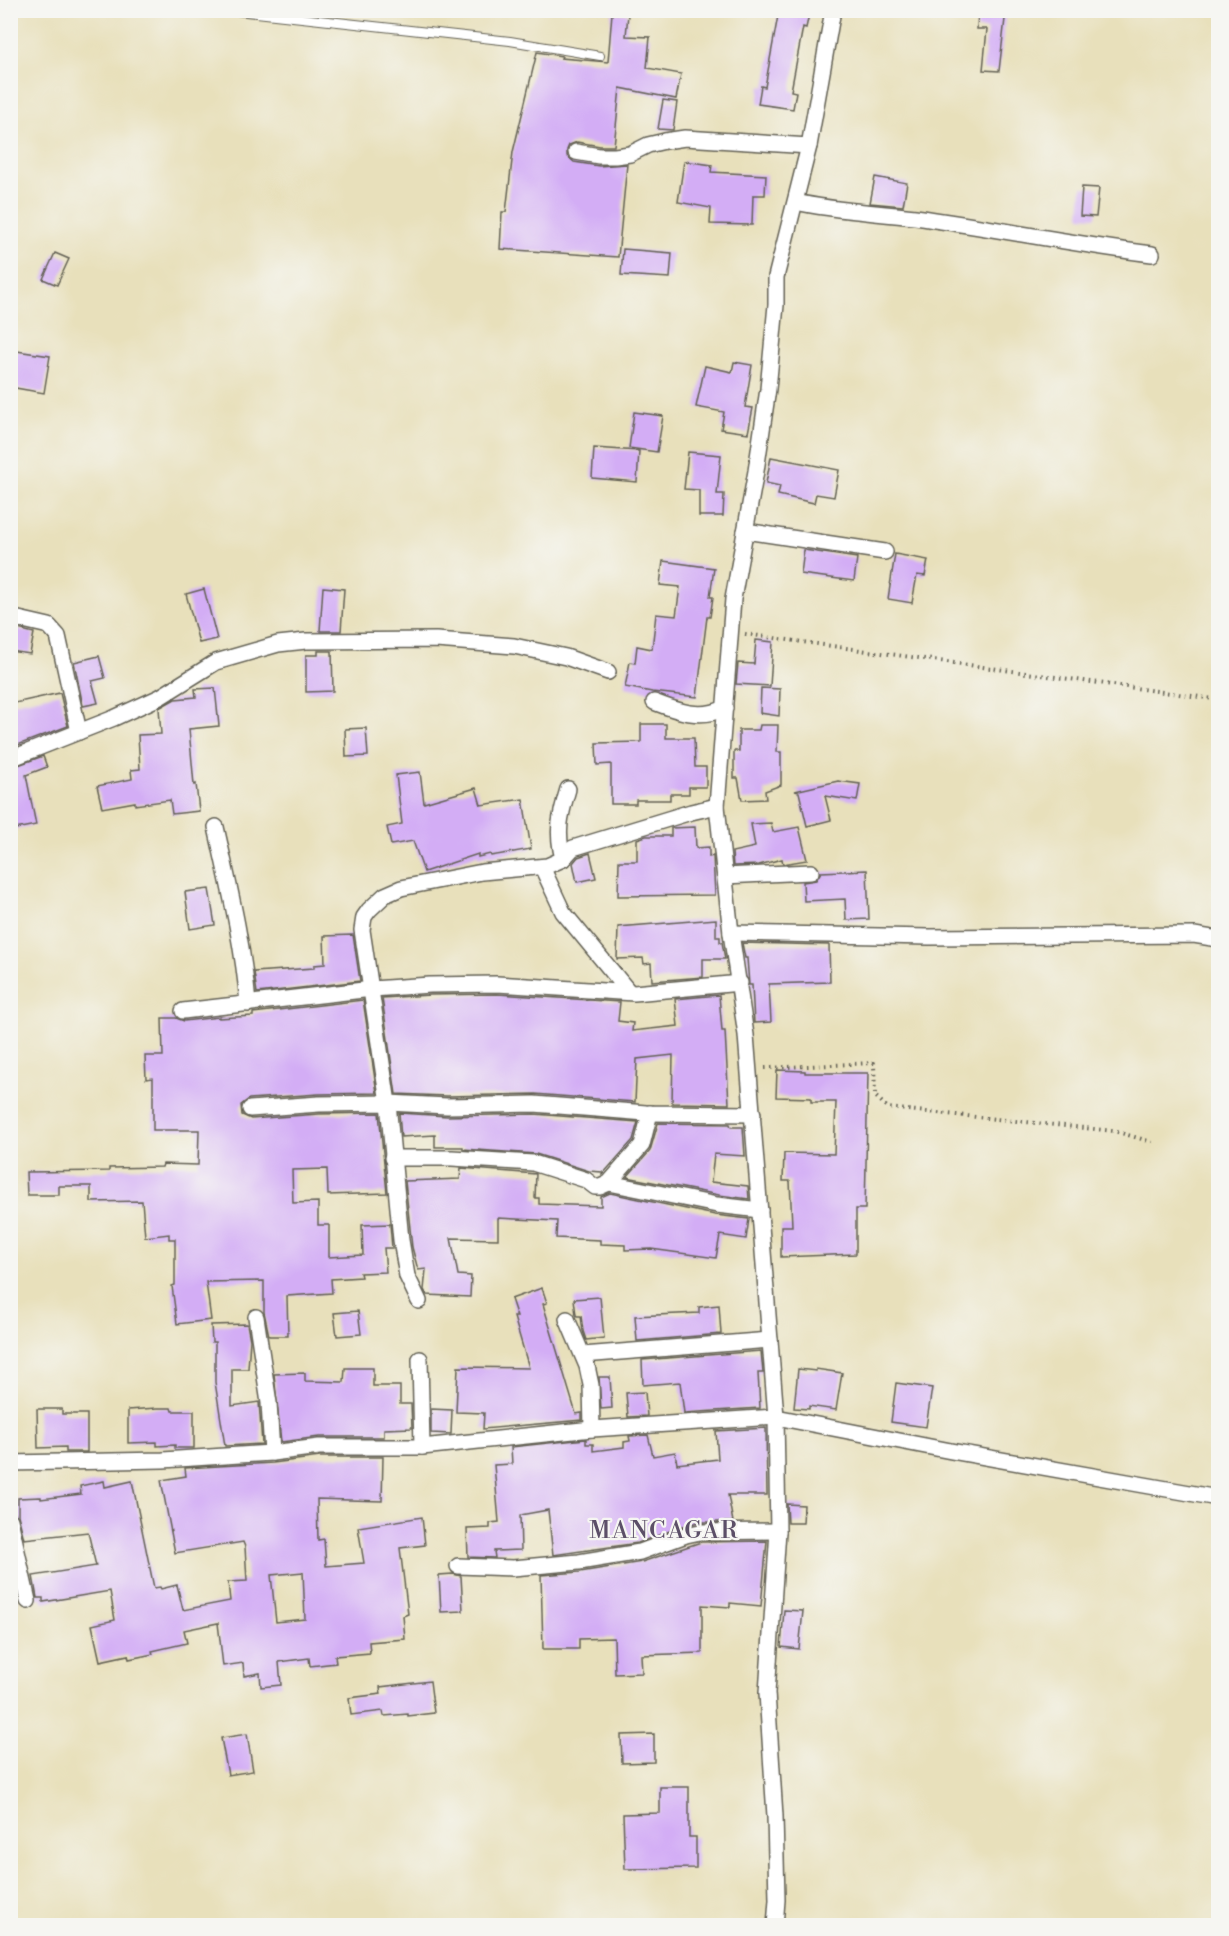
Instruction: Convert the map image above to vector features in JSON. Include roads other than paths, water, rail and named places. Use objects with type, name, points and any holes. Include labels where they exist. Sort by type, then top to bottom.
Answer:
[{"type":"street","points":[[775,1926],[777,1900],[775,1816],[766,1693],[778,1531],[777,1418],[749,1071],[717,806],[729,632],[768,389],[776,305],[776,277],[809,146],[833,10]]},
{"type":"street","points":[[576,152],[615,156],[630,154],[648,145],[685,138],[809,146]]},
{"type":"street","points":[[796,202],[816,207],[916,217],[1082,245],[1152,254]]},
{"type":"street","points":[[745,531],[885,552]]},
{"type":"street","points":[[10,616],[49,626],[57,636],[80,732]]},
{"type":"street","points":[[10,759],[80,732],[160,696],[216,662],[278,644],[306,641],[436,640],[514,646],[566,657],[608,672]]},
{"type":"street","points":[[654,702],[695,714],[708,714],[724,708]]},
{"type":"street","points":[[568,789],[560,816],[553,864],[563,912],[632,993]]},
{"type":"street","points":[[419,1301],[407,1276],[392,1158],[388,1103],[363,930],[364,918],[385,895],[401,888],[482,872],[553,864],[573,848],[717,806]]},
{"type":"street","points":[[216,827],[239,929],[248,1004]]},
{"type":"street","points":[[725,876],[811,872]]},
{"type":"street","points":[[731,933],[929,937],[1194,935],[1218,939]]},
{"type":"street","points":[[183,1011],[372,989],[430,985],[497,984],[651,993],[740,982]]},
{"type":"street","points":[[250,1109],[319,1104],[388,1103],[447,1106],[534,1104],[642,1112],[753,1114]]},
{"type":"street","points":[[392,1158],[452,1158],[533,1163],[600,1187],[609,1183],[642,1145],[642,1112]]},
{"type":"street","points":[[609,1183],[717,1205],[760,1210]]},
{"type":"street","points":[[255,1317],[269,1403],[272,1454]]},
{"type":"street","points":[[567,1319],[591,1355],[592,1429]]},
{"type":"street","points":[[591,1355],[770,1340]]},
{"type":"street","points":[[420,1359],[422,1447]]},
{"type":"street","points":[[10,1463],[164,1460],[272,1454],[319,1447],[422,1447],[592,1429],[777,1418],[1218,1498]]},
{"type":"street","points":[[10,1520],[28,1600]]},
{"type":"street","points":[[458,1566],[513,1568],[579,1562],[640,1552],[700,1532],[778,1531]]},
{"type":"lane","points":[[228,10],[510,41],[600,56]]},
{"type":"district","name":"MANCAGAR","points":[[664,1530]]}]
